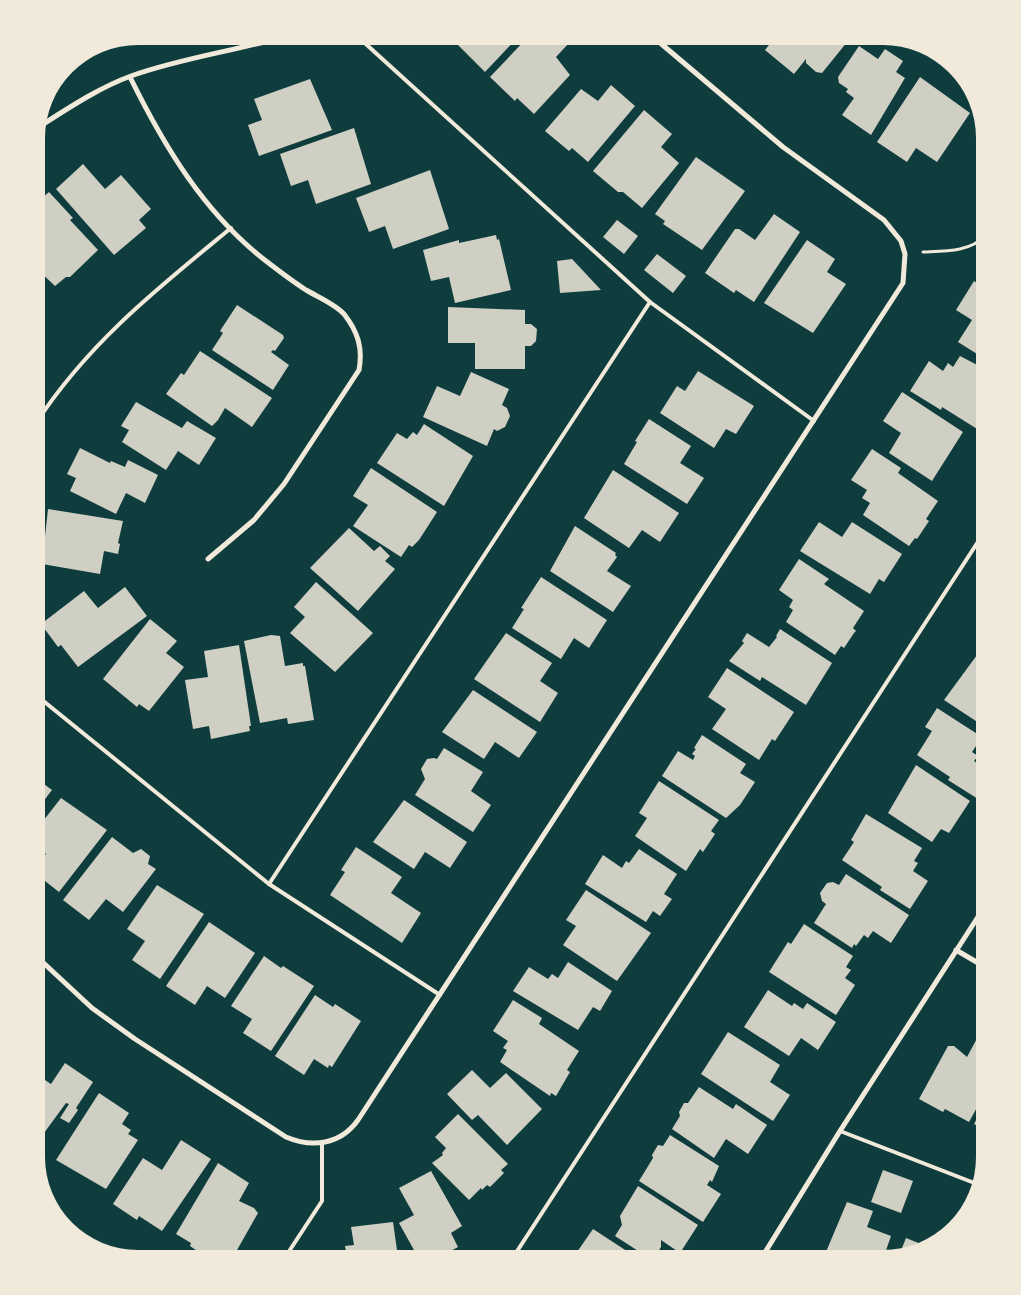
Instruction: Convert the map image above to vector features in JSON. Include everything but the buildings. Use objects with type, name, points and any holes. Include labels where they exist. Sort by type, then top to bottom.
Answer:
[{"type":"street","points":[[47,122],[71,106],[130,77],[190,59],[256,45]]},
{"type":"street","points":[[45,964],[92,1008],[135,1039],[286,1137],[300,1143],[322,1143],[340,1138],[352,1129],[903,283],[905,254],[901,241],[884,220],[782,147],[663,45]]},
{"type":"street","points":[[130,77],[154,126],[191,185],[264,260],[342,312],[353,326],[362,353],[359,370],[284,484],[254,520],[208,559]]},
{"type":"street","points":[[767,1250],[840,1130],[976,920]]},
{"type":"street","points":[[956,950],[976,961]]},
{"type":"lane","points":[[367,45],[650,302],[814,421]]},
{"type":"lane","points":[[45,411],[94,348],[138,305],[231,228]]},
{"type":"lane","points":[[269,884],[650,302]]},
{"type":"lane","points":[[518,1250],[976,546]]},
{"type":"lane","points":[[45,702],[269,884],[440,995]]},
{"type":"lane","points":[[840,1130],[972,1182]]},
{"type":"lane","points":[[290,1250],[322,1201],[322,1143]]},
{"type":"path","points":[[905,254],[976,244]]}]
